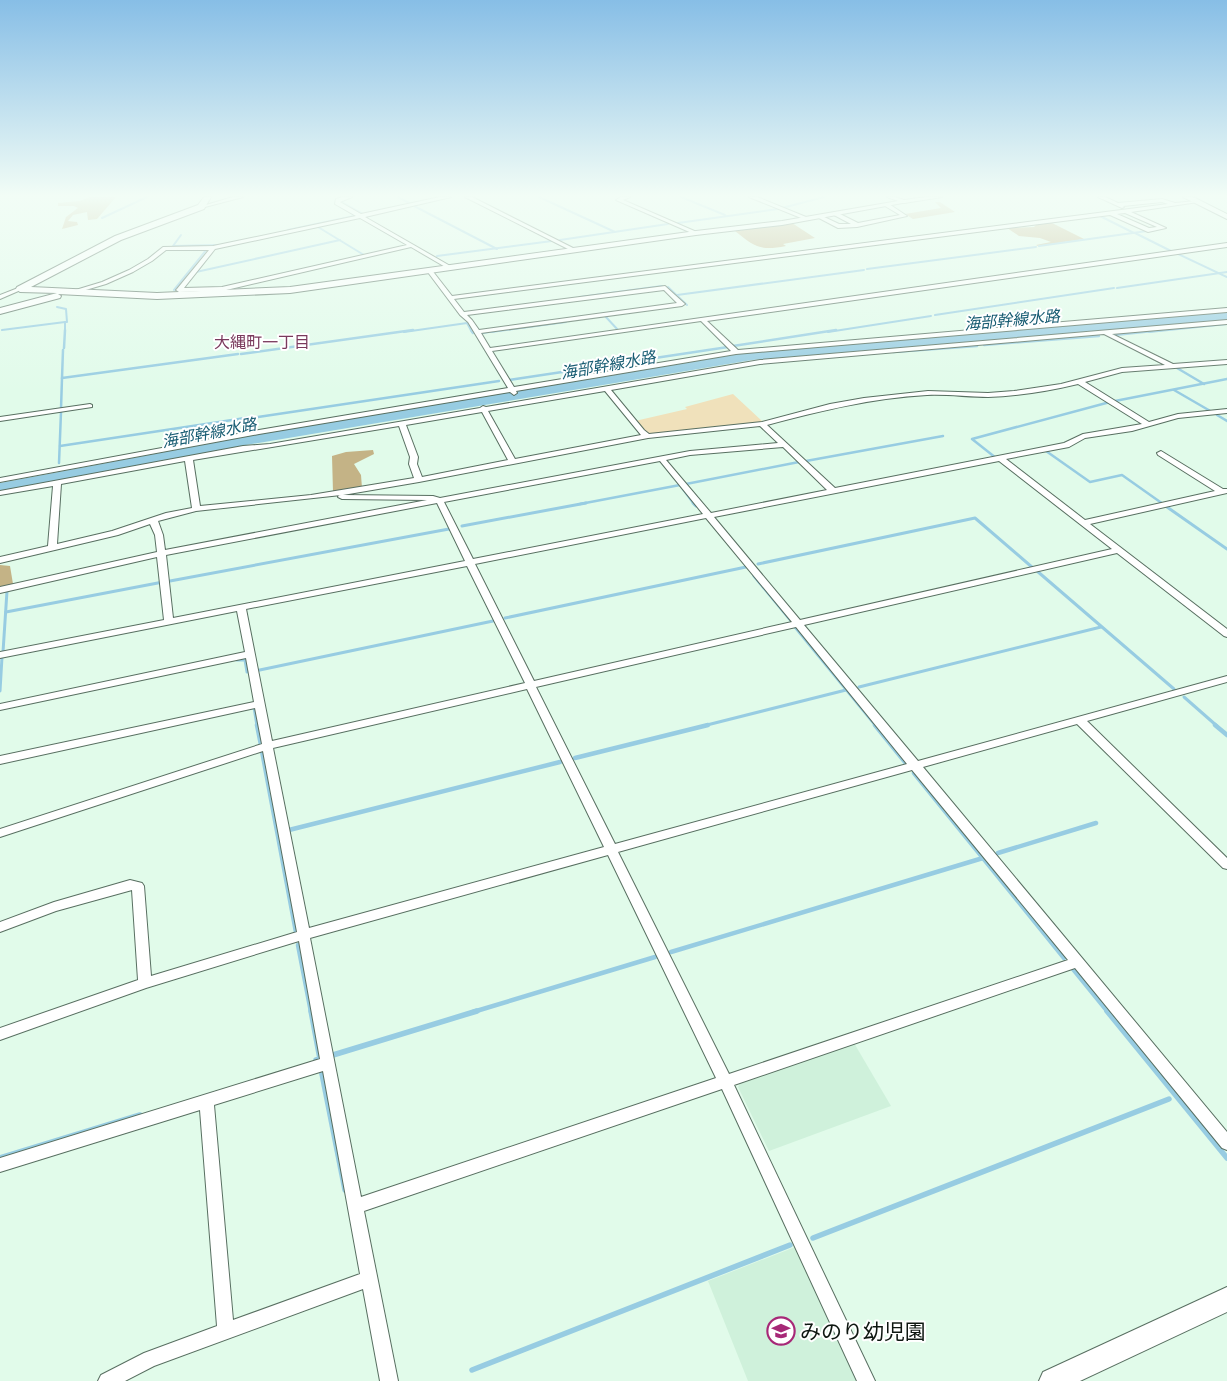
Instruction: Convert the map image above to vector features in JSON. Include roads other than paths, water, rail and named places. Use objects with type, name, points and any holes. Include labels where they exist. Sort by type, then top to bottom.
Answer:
[{"type":"street","points":[[0,297],[20,289],[73,261]]},
{"type":"street","points":[[0,311],[104,282],[131,271],[148,261]]},
{"type":"street","points":[[202,261],[179,290],[222,289],[341,261]]},
{"type":"street","points":[[440,261],[449,267]]},
{"type":"street","points":[[20,289],[157,296],[273,291],[332,285],[490,261]]},
{"type":"street","points":[[451,298],[738,261]]},
{"type":"street","points":[[487,350],[1112,261]]},
{"type":"street","points":[[429,270],[462,314],[470,321],[510,389],[520,402]]},
{"type":"street","points":[[462,314],[665,288],[682,304],[477,332]]},
{"type":"street","points":[[567,301],[572,306]]},
{"type":"street","points":[[0,480],[259,432],[736,352],[1227,310]]},
{"type":"street","points":[[576,312],[581,318]]},
{"type":"street","points":[[703,320],[736,352]]},
{"type":"street","points":[[1094,321],[1106,331],[1171,366]]},
{"type":"street","points":[[0,493],[483,408],[760,362],[1227,322]]},
{"type":"street","points":[[0,560],[115,533],[153,520],[196,509],[311,497],[419,480],[648,436],[762,424],[830,406],[864,400],[928,394],[988,395],[1030,391],[1080,382],[1122,370],[1227,362]]},
{"type":"street","points":[[1212,363],[1227,371]]},
{"type":"street","points":[[1080,382],[1148,424]]},
{"type":"street","points":[[606,388],[642,432],[648,436]]},
{"type":"street","points":[[0,419],[90,406]]},
{"type":"street","points":[[483,408],[512,461]]},
{"type":"street","points":[[0,655],[1066,445],[1083,436],[1132,429],[1178,416],[1227,411]]},
{"type":"street","points":[[402,423],[414,457],[419,480]]},
{"type":"street","points":[[762,424],[833,491]]},
{"type":"street","points":[[0,590],[162,553],[440,502],[661,458],[690,453],[785,445]]},
{"type":"street","points":[[1161,453],[1225,492]]},
{"type":"street","points":[[661,458],[1227,1143]]},
{"type":"street","points":[[1000,458],[1227,634]]},
{"type":"street","points":[[189,459],[196,509]]},
{"type":"street","points":[[52,548],[57,484]]},
{"type":"street","points":[[1084,523],[1225,492]]},
{"type":"street","points":[[311,497],[433,498],[440,502],[612,848],[726,1083],[866,1381]]},
{"type":"street","points":[[153,520],[160,535],[169,622]]},
{"type":"street","points":[[0,833],[266,746],[1119,550]]},
{"type":"street","points":[[241,608],[266,746],[390,1381]]},
{"type":"street","points":[[0,707],[249,654]]},
{"type":"street","points":[[0,1034],[145,983],[303,934],[1227,679]]},
{"type":"street","points":[[0,760],[258,704]]},
{"type":"street","points":[[1079,720],[1227,865]]},
{"type":"street","points":[[0,927],[64,904],[130,885],[138,886],[145,983]]},
{"type":"street","points":[[355,1207],[726,1083],[1078,962]]},
{"type":"street","points":[[0,1165],[328,1063]]},
{"type":"street","points":[[206,1101],[226,1331]]},
{"type":"street","points":[[107,1381],[150,1358],[369,1279]]},
{"type":"street","points":[[1052,1381],[1227,1299]]},
{"type":"water","points":[[1227,312],[1227,320],[752,360],[246,445],[0,491],[0,483],[255,435],[745,353]]},
{"type":"waterway","points":[[174,290],[197,261]]},
{"type":"waterway","points":[[196,272],[243,261]]},
{"type":"waterway","points":[[867,269],[925,261]]},
{"type":"waterway","points":[[1194,261],[1219,273]]},
{"type":"waterway","points":[[677,295],[864,270]]},
{"type":"waterway","points":[[1219,273],[1227,272]]},
{"type":"waterway","points":[[1117,288],[1219,273]]},
{"type":"waterway","points":[[1219,273],[1227,277]]},
{"type":"waterway","points":[[580,297],[662,286]]},
{"type":"waterway","points":[[668,287],[687,305]]},
{"type":"waterway","name":"海部幹線水路","points":[[935,315],[1114,288]]},
{"type":"waterway","points":[[57,307],[66,309],[67,322],[65,322]]},
{"type":"waterway","points":[[605,316],[618,330]]},
{"type":"waterway","points":[[828,332],[931,316]]},
{"type":"waterway","points":[[2,330],[65,322]]},
{"type":"waterway","points":[[65,322],[65,330]]},
{"type":"waterway","points":[[491,332],[566,322]]},
{"type":"waterway","points":[[404,332],[467,323],[472,332]]},
{"type":"waterway","points":[[1149,332],[1227,324]]},
{"type":"waterway","points":[[64,348],[65,330]]},
{"type":"waterway","points":[[241,354],[413,330]]},
{"type":"waterway","points":[[481,333],[501,330]]},
{"type":"waterway","points":[[733,346],[836,330]]},
{"type":"waterway","points":[[1115,335],[1162,330]]},
{"type":"waterway","points":[[984,345],[1099,336]]},
{"type":"waterway","points":[[893,352],[977,346]]},
{"type":"waterway","name":"海部幹線水路","points":[[509,380],[728,347]]},
{"type":"waterway","points":[[62,378],[63,350]]},
{"type":"waterway","points":[[62,378],[238,354]]},
{"type":"waterway","points":[[1177,368],[1203,384]]},
{"type":"waterway","points":[[61,409],[62,378]]},
{"type":"waterway","points":[[1203,384],[1227,379]]},
{"type":"waterway","name":"海部幹線水路","points":[[258,417],[499,381]]},
{"type":"waterway","points":[[1115,401],[1203,384]]},
{"type":"waterway","points":[[1174,390],[1212,412]]},
{"type":"waterway","points":[[996,458],[972,439],[1110,402]]},
{"type":"waterway","points":[[59,463],[61,412]]},
{"type":"waterway","points":[[1217,415],[1227,421]]},
{"type":"waterway","name":"海部幹線水路","points":[[60,446],[252,417]]},
{"type":"waterway","points":[[806,461],[943,436]]},
{"type":"waterway","points":[[1046,451],[1090,482],[1122,475],[1163,504],[1161,503]]},
{"type":"waterway","points":[[686,484],[799,462]]},
{"type":"waterway","points":[[580,504],[680,485],[694,504]]},
{"type":"waterway","points":[[462,526],[586,503]]},
{"type":"waterway","points":[[1167,507],[1227,549]]},
{"type":"waterway","points":[[758,564],[975,518],[1033,568]]},
{"type":"waterway","points":[[170,581],[449,529]]},
{"type":"waterway","points":[[505,618],[746,567]]},
{"type":"waterway","points":[[1037,571],[1174,689]]},
{"type":"waterway","points":[[754,576],[792,622]]},
{"type":"waterway","points":[[6,612],[163,582]]},
{"type":"waterway","points":[[3,652],[7,591]]},
{"type":"waterway","points":[[255,671],[493,621]]},
{"type":"waterway","points":[[795,627],[876,726]]},
{"type":"waterway","points":[[859,687],[1101,627]]},
{"type":"waterway","points":[[0,691],[2,657]]},
{"type":"waterway","points":[[237,660],[245,660],[247,672]]},
{"type":"waterway","points":[[703,726],[846,690]]},
{"type":"waterway","points":[[1184,697],[1217,726]]},
{"type":"waterway","points":[[251,708],[254,707],[257,726]]},
{"type":"waterway","points":[[257,725],[261,745]]},
{"type":"waterway","points":[[575,758],[708,725]]},
{"type":"waterway","points":[[875,725],[905,762]]},
{"type":"waterway","points":[[1215,725],[1227,735]]},
{"type":"waterway","points":[[262,751],[296,932]]},
{"type":"waterway","points":[[289,830],[560,762]]},
{"type":"waterway","points":[[914,773],[983,858]]},
{"type":"waterway","points":[[998,853],[1096,823]]},
{"type":"waterway","points":[[671,952],[983,858]]},
{"type":"waterway","points":[[983,858],[1064,958]]},
{"type":"waterway","points":[[298,945],[311,1012]]},
{"type":"waterway","points":[[473,1012],[655,957]]},
{"type":"waterway","points":[[1073,969],[1108,1012]]},
{"type":"waterway","points":[[311,1011],[320,1059],[316,1060]]},
{"type":"waterway","points":[[333,1055],[477,1011]]},
{"type":"waterway","points":[[1107,1011],[1227,1158]]},
{"type":"waterway","points":[[322,1074],[345,1190]]},
{"type":"waterway","points":[[813,1238],[1169,1099]]},
{"type":"waterway","points":[[0,1158],[140,1115]]},
{"type":"waterway","points":[[472,1370],[790,1245]]},
{"type":"place","name":"みのり幼児園","points":[[781,1331]]},
{"type":"district","name":"大縄町一丁目","points":[[262,342]]}]
